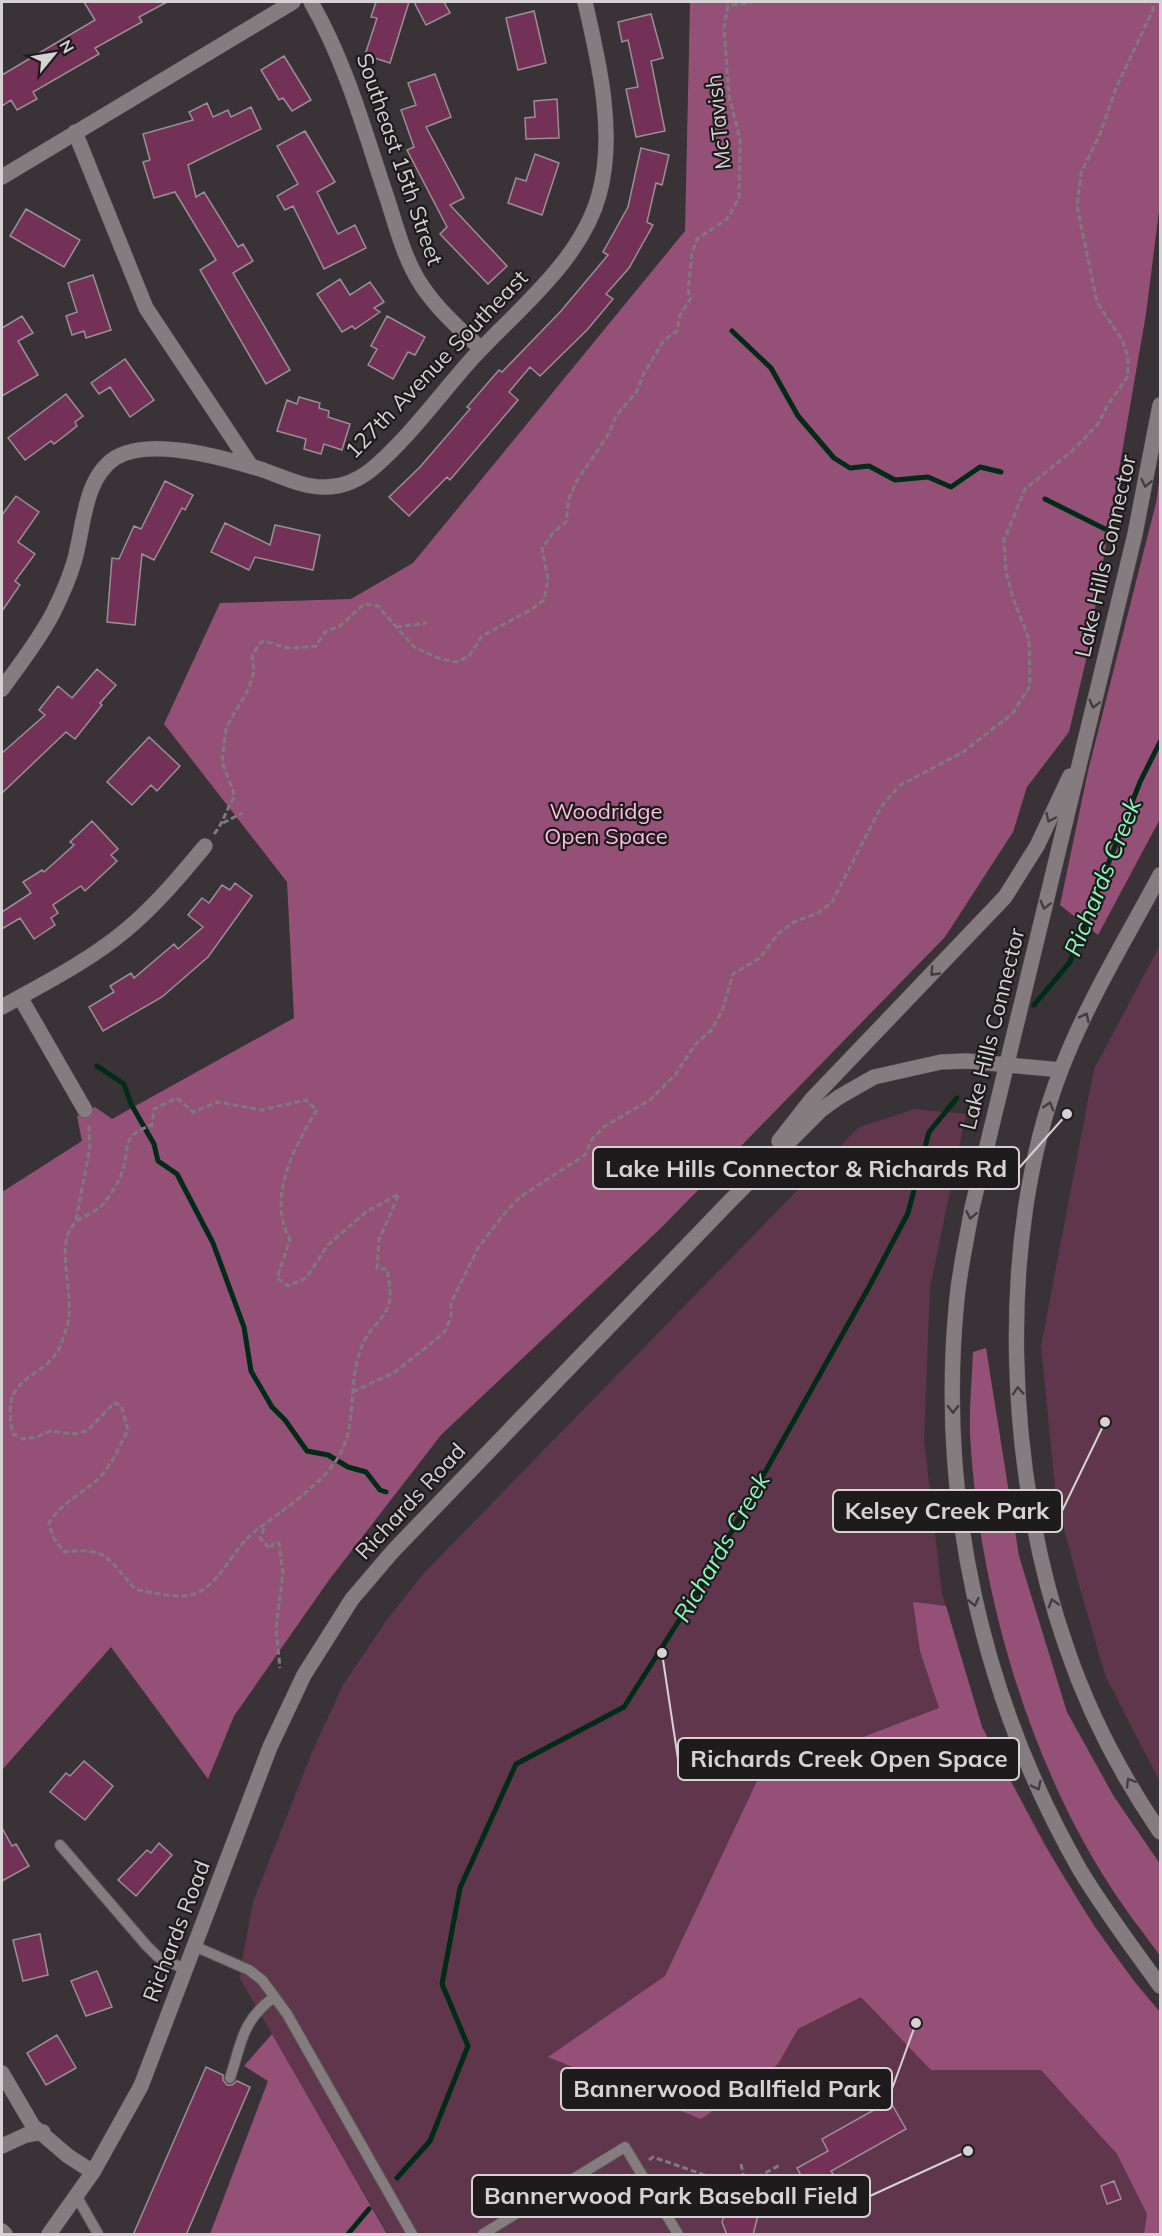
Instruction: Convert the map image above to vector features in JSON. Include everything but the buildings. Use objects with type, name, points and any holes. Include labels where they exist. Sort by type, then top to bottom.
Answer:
[{"type":"main road","points":[[2,177],[293,2]]},
{"type":"main road","name":"Southeast 15th Street","points":[[311,2],[333,40],[350,82],[395,222],[421,285],[439,309],[481,349]]},
{"type":"main road","name":"127th Avenue Southeast","points":[[2,689],[32,649],[54,612],[73,564],[93,485],[114,458],[147,448],[176,450],[251,466],[311,486],[326,487],[355,480],[388,454],[481,349],[548,279],[571,251],[592,216],[604,166],[605,119],[599,72],[585,2]]},
{"type":"main road","points":[[75,132],[146,308],[251,466]]},
{"type":"main road","name":"Lake Hills Connector","points":[[1161,405],[1135,534],[972,1208],[957,1297],[953,1422],[964,1548],[985,1646],[1028,1766],[1081,1871],[1161,1986]]},
{"type":"main road","points":[[729,1202],[812,1099],[1005,897],[1037,846],[1084,746]]},
{"type":"main road","points":[[2,1007],[103,947],[126,930],[175,882],[205,846]]},
{"type":"main road","points":[[1161,875],[1099,988],[1061,1070],[1029,1185],[1020,1264],[1017,1378],[1027,1481],[1051,1597],[1066,1646],[1091,1709],[1116,1759],[1161,1832]]},
{"type":"main road","points":[[20,997],[85,1110]]},
{"type":"main road","name":"Richards Road","points":[[49,2235],[93,2172],[141,2086],[286,1713],[304,1675],[352,1599],[418,1522],[821,1110],[874,1077],[941,1062],[1006,1064],[1061,1070]]},
{"type":"main road","points":[[2,2073],[33,2126],[43,2132],[68,2156],[93,2172]]},
{"type":"main road","points":[[2,2146],[26,2135],[43,2132]]},
{"type":"main road","points":[[2,2231],[5,2235]]},
{"type":"lane","points":[[60,1845],[158,1957],[185,1969]]},
{"type":"lane","points":[[194,1946],[249,1970],[262,1980],[287,2014],[412,2235]]},
{"type":"lane","points":[[230,2078],[239,2042],[252,2018],[274,1997]]},
{"type":"lane","points":[[483,2235],[625,2147],[678,2235]]},
{"type":"lane","points":[[77,2197],[98,2235]]},
{"type":"path","name":"McTavish","points":[[396,627],[414,647],[441,659],[457,662],[469,656],[482,636],[544,600],[548,579],[542,560],[542,548],[554,532],[566,522],[573,487],[608,435],[611,425],[637,391],[643,375],[664,340],[677,331],[680,315],[691,298],[688,291],[692,253],[697,239],[727,219],[739,198],[740,139],[729,96],[724,28],[729,6],[752,2]]},
{"type":"path","points":[[353,1392],[395,1372],[419,1355],[446,1330],[451,1316],[451,1303],[478,1248],[504,1214],[520,1197],[585,1155],[592,1139],[605,1126],[650,1100],[676,1074],[694,1046],[712,1029],[722,1011],[733,974],[760,958],[778,934],[794,922],[818,913],[832,902],[881,807],[898,786],[963,752],[1012,714],[1023,699],[1030,686],[1029,639],[1006,572],[1004,540],[1025,489],[1085,438],[1098,424],[1107,406],[1128,376],[1128,357],[1122,340],[1097,303],[1077,206],[1081,173],[1100,134],[1116,88],[1153,10],[1153,2]]},
{"type":"path","points":[[223,823],[226,810],[236,796],[222,762],[226,728],[249,688],[254,671],[252,655],[255,646],[261,642],[272,641],[280,646],[296,648],[316,646],[325,632],[340,626],[364,604],[378,606],[396,627],[427,623]]},
{"type":"path","points":[[205,846],[223,823],[242,813]]},
{"type":"path","points":[[3,1408],[12,1434],[24,1439],[38,1437],[50,1431],[74,1434],[87,1431],[114,1402],[121,1405],[128,1430],[115,1456],[98,1478],[68,1499],[49,1523],[53,1537],[64,1552],[86,1549],[109,1557],[136,1590],[181,1596],[197,1593],[213,1581],[248,1539],[298,1499],[332,1465],[342,1449],[352,1416],[359,1352],[390,1308],[391,1289],[387,1269],[377,1269],[377,1259],[379,1240],[399,1194],[366,1212],[328,1245],[306,1278],[288,1286],[277,1278],[290,1239],[282,1226],[280,1213],[285,1177],[293,1152],[317,1110],[306,1100],[262,1110],[218,1102],[193,1112],[177,1098],[154,1109],[152,1125],[139,1130],[129,1138],[125,1147],[123,1171],[104,1204],[76,1220]]},
{"type":"path","points":[[12,1386],[57,1352],[68,1326],[67,1236],[76,1220],[90,1147],[89,1122],[85,1110]]},
{"type":"path","points":[[265,1526],[260,1538],[270,1549],[273,1544],[279,1543],[283,1574],[276,1628],[280,1668]]},
{"type":"path","points":[[637,2167],[653,2157],[739,2187],[780,2165]]},
{"type":"path","points":[[741,2163],[746,2183]]},
{"type":"shaded area","points":[[1160,945],[1160,1782],[1105,1675],[1077,1578],[1056,1498],[1041,1346],[1094,1069]]},
{"type":"shaded area","points":[[915,1109],[966,1114],[930,1288],[924,1440],[942,1593],[982,1727],[1068,1886],[1122,1965],[1160,2012],[1160,2234],[388,2234],[239,1977],[253,1902],[312,1752],[343,1685],[386,1621],[423,1574],[859,1127]]},
{"type":"green space","name":"Woodridge Open Space","points":[[690,2],[1160,2],[1160,203],[1146,314],[1086,660],[1069,732],[1027,787],[1013,832],[945,937],[661,1228],[441,1435],[329,1580],[234,1716],[208,1779],[111,1647],[2,1770],[2,1192],[82,1141],[77,1116],[95,1107],[112,1119],[294,1018],[287,882],[164,724],[220,603],[351,599],[413,563],[685,231]]},
{"type":"green space","points":[[1160,475],[1160,819],[1098,935],[1060,905],[1088,771],[1156,503]]},
{"type":"green space","points":[[986,1348],[1019,1556],[1067,1712],[1113,1795],[1160,1864],[1160,1956],[1116,1895],[1080,1836],[1054,1783],[1031,1727],[1012,1669],[996,1610],[984,1551],[975,1492],[970,1434],[973,1352]]},
{"type":"green space","points":[[913,1602],[946,1606],[982,1727],[1044,1844],[1094,1926],[1136,1984],[1160,2012],[1160,2234],[1144,2234],[1147,2214],[1117,2154],[1041,2070],[931,2070],[861,1997],[798,2029],[778,2064],[701,2119],[548,2057],[665,1976],[759,1777],[939,1708],[920,1651]]},
{"type":"green space","points":[[272,2034],[387,2234],[210,2234],[268,2081],[244,2066]]},
{"type":"waterway","points":[[732,331],[771,368],[798,416],[834,458],[850,468],[869,466],[895,480],[928,477],[951,487],[980,467],[1001,472]]},
{"type":"waterway","points":[[1045,499],[1105,529]]},
{"type":"waterway","name":"Richards Creek","points":[[1034,1005],[1070,962],[1140,782],[1160,742]]},
{"type":"waterway","points":[[97,1066],[124,1084],[131,1104],[154,1144],[158,1161],[177,1174],[213,1243],[244,1327],[251,1371],[272,1407],[285,1420],[307,1451],[328,1455],[348,1467],[366,1472],[380,1490],[386,1492]]},
{"type":"waterway","name":"Richards Creek","points":[[397,2178],[430,2141],[468,2046],[442,1984],[460,1888],[516,1764],[624,1707],[701,1586],[869,1287],[908,1213],[929,1132],[957,1098]]},
{"type":"waterway","name":"Richards Creek","points":[[348,2234],[369,2209]]},
{"type":"place","name":"Lake Hills Connector & Richards Rd","points":[[1067,1114]]},
{"type":"place","name":"Kelsey Creek Park","points":[[1105,1422]]},
{"type":"place","name":"Richards Creek Open Space","points":[[662,1653]]},
{"type":"place","name":"Bannerwood Ballfield Park","points":[[916,2023]]},
{"type":"place","name":"Bannerwood Park Baseball Field","points":[[968,2151]]}]
